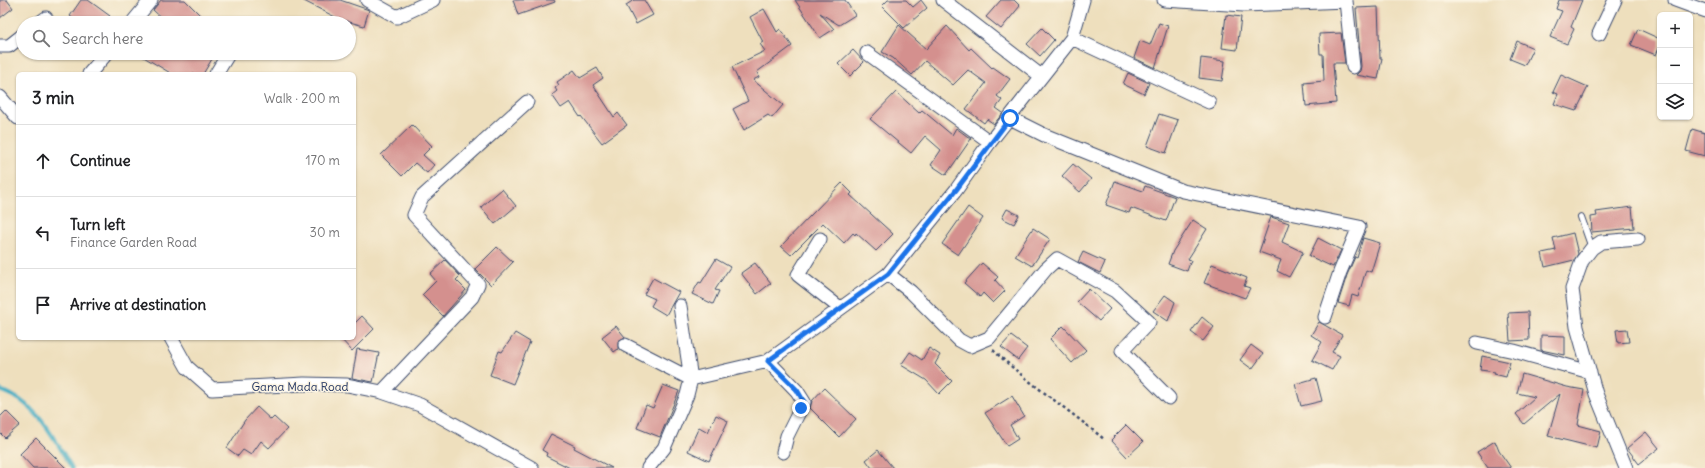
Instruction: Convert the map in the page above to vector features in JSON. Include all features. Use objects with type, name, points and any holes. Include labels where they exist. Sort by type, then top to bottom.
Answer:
[{"type":"street","points":[[138,16],[151,0]]},
{"type":"street","points":[[367,0],[397,17],[433,0]]},
{"type":"street","points":[[942,0],[1041,76]]},
{"type":"street","points":[[625,345],[691,379],[768,361],[888,274],[956,190],[990,142],[1072,38],[1083,0]]},
{"type":"street","points":[[1164,0],[1244,5],[1346,1],[1353,67]]},
{"type":"street","points":[[1599,34],[1615,0]]},
{"type":"street","points":[[1675,0],[1705,10]]},
{"type":"street","points":[[1072,38],[1209,102]]},
{"type":"street","points":[[0,46],[9,46],[16,40]]},
{"type":"street","points":[[867,53],[990,142]]},
{"type":"street","points":[[91,72],[100,60]]},
{"type":"street","points":[[217,72],[225,60]]},
{"type":"street","points":[[0,97],[16,116]]},
{"type":"street","points":[[382,392],[472,297],[478,284],[414,215],[422,197],[527,102]]},
{"type":"street","points":[[1010,118],[1044,135],[1183,191],[1359,227],[1340,272],[1326,317]]},
{"type":"street","points":[[820,239],[798,275],[840,308]]},
{"type":"street","points":[[1626,468],[1596,394],[1577,327],[1572,289],[1582,261],[1592,248],[1601,242],[1638,239]]},
{"type":"street","points":[[888,274],[910,292],[959,340],[970,346],[989,338],[1046,269],[1057,259],[1115,291],[1149,322],[1122,351],[1169,398]]},
{"type":"street","points":[[648,468],[664,448],[687,395],[691,379],[680,306]]},
{"type":"street","name":"Gama Mada Road","points":[[172,340],[187,367],[212,390],[304,384],[347,385],[382,392],[420,405],[532,468]]},
{"type":"street","points":[[1477,343],[1514,351],[1590,372]]},
{"type":"street","points":[[768,361],[797,390],[804,402],[787,436],[783,452]]},
{"type":"lane","points":[[1581,217],[1592,248]]},
{"type":"path","points":[[983,340],[1015,372],[1072,412],[1105,440]]},
{"type":"building","points":[[0,0],[7,0],[13,8],[0,18]]},
{"type":"building","points":[[81,0],[88,0],[110,16],[70,16]]},
{"type":"building","points":[[161,0],[185,0],[201,16],[159,16],[153,10]]},
{"type":"building","points":[[302,0],[340,0],[369,10],[364,26],[356,24],[356,16],[333,16]]},
{"type":"building","points":[[513,0],[554,0],[555,2],[518,15]]},
{"type":"building","points":[[634,0],[644,0],[653,15],[636,24],[626,5]]},
{"type":"building","points":[[795,0],[845,0],[855,15],[839,25],[820,13],[834,29],[820,38]]},
{"type":"building","points":[[888,0],[906,0],[913,7],[921,0],[927,8],[904,28],[882,6]]},
{"type":"building","points":[[1001,0],[1014,0],[1020,6],[1001,29],[986,17]]},
{"type":"building","points":[[1559,0],[1582,0],[1571,27],[1574,29],[1567,44],[1550,37],[1562,11],[1556,9]]},
{"type":"building","points":[[1378,7],[1380,58],[1382,58],[1378,79],[1356,75],[1360,71],[1361,66],[1356,8]]},
{"type":"building","points":[[764,9],[777,32],[780,29],[792,46],[757,72],[759,77],[753,80],[783,105],[772,118],[768,115],[744,130],[733,109],[748,101],[732,67],[765,51],[760,44],[763,42],[750,17]]},
{"type":"building","points":[[1226,15],[1241,17],[1237,50],[1222,48]]},
{"type":"building","points":[[1159,23],[1168,26],[1155,68],[1134,58],[1140,41],[1150,45]]},
{"type":"building","points":[[899,25],[926,49],[947,26],[969,50],[971,48],[992,68],[993,67],[1010,79],[997,96],[1002,100],[996,108],[1003,113],[994,124],[987,119],[984,123],[966,109],[986,83],[968,70],[953,85],[925,61],[912,75],[893,58],[882,52]]},
{"type":"building","points":[[1042,28],[1054,40],[1040,56],[1027,44]]},
{"type":"building","points":[[1638,29],[1657,38],[1657,53],[1656,55],[1631,45]]},
{"type":"building","points":[[1341,33],[1345,63],[1333,63],[1336,103],[1306,106],[1304,83],[1324,81],[1323,54],[1320,54],[1319,34]]},
{"type":"building","points":[[1517,41],[1533,48],[1525,65],[1510,59]]},
{"type":"building","points":[[853,50],[864,62],[850,76],[838,64]]},
{"type":"building","points":[[1201,58],[1225,61],[1222,81],[1199,78]]},
{"type":"building","points":[[149,60],[211,60],[204,72],[169,72]]},
{"type":"building","points":[[597,68],[603,78],[593,85],[614,117],[618,113],[627,125],[602,143],[581,116],[580,117],[570,102],[561,108],[552,95],[557,91],[555,88],[559,85],[557,82],[574,70],[580,78]]},
{"type":"building","points":[[1128,73],[1149,83],[1144,94],[1123,84]]},
{"type":"building","points":[[1561,75],[1588,87],[1576,111],[1554,104],[1558,94],[1553,92]]},
{"type":"building","points":[[896,92],[919,113],[922,110],[952,135],[956,128],[971,139],[946,175],[931,165],[941,150],[925,136],[911,153],[870,119]]},
{"type":"building","points":[[1159,114],[1178,120],[1166,153],[1147,146]]},
{"type":"building","points":[[412,125],[432,146],[423,155],[434,165],[427,173],[415,163],[402,176],[381,155]]},
{"type":"building","points":[[1692,129],[1705,133],[1705,156],[1686,151]]},
{"type":"building","points":[[1073,164],[1091,179],[1080,192],[1062,176]]},
{"type":"building","points":[[1115,181],[1143,191],[1145,186],[1175,197],[1166,221],[1131,208],[1129,213],[1106,205]]},
{"type":"building","points":[[842,183],[852,193],[850,195],[893,234],[876,251],[856,233],[855,235],[853,233],[844,243],[823,223],[791,255],[781,246]]},
{"type":"building","points":[[502,189],[516,206],[495,224],[481,207]]},
{"type":"building","points":[[968,207],[983,218],[958,255],[942,244]]},
{"type":"building","points":[[1632,207],[1634,228],[1592,232],[1591,217],[1597,216],[1596,212]]},
{"type":"building","points":[[1007,209],[1019,215],[1014,224],[1002,218]]},
{"type":"building","points":[[1271,217],[1289,223],[1282,242],[1303,252],[1289,277],[1277,271],[1281,260],[1259,252]]},
{"type":"building","points":[[1193,220],[1207,229],[1188,259],[1191,260],[1187,271],[1168,264],[1173,251]]},
{"type":"building","points":[[1033,228],[1050,239],[1032,266],[1015,256]]},
{"type":"building","points":[[1573,233],[1578,254],[1574,260],[1545,267],[1542,253],[1556,250],[1553,238]]},
{"type":"building","points":[[1318,238],[1341,250],[1333,267],[1309,256]]},
{"type":"building","points":[[1363,238],[1380,243],[1371,272],[1366,270],[1358,297],[1352,295],[1349,306],[1338,303],[1347,275],[1355,257],[1357,258]]},
{"type":"building","points":[[497,247],[513,262],[491,285],[475,269]]},
{"type":"building","points":[[1083,252],[1105,262],[1100,273],[1078,262]]},
{"type":"building","points":[[716,259],[730,267],[715,290],[719,291],[713,304],[692,294],[699,282],[701,283]]},
{"type":"building","points":[[445,260],[460,276],[456,280],[466,290],[443,316],[422,295],[436,281],[430,274]]},
{"type":"building","points":[[755,263],[771,283],[757,294],[741,273]]},
{"type":"building","points":[[982,263],[998,277],[995,280],[1005,291],[993,303],[983,293],[980,297],[964,283]]},
{"type":"building","points":[[1212,264],[1247,278],[1244,286],[1250,288],[1245,298],[1204,283]]},
{"type":"building","points":[[653,278],[679,292],[666,315],[651,306],[655,299],[644,294]]},
{"type":"building","points":[[1089,289],[1110,309],[1099,321],[1077,302]]},
{"type":"building","points":[[1165,295],[1175,302],[1168,321],[1153,311]]},
{"type":"building","points":[[1528,312],[1529,340],[1510,341],[1508,313]]},
{"type":"building","points":[[362,316],[374,329],[352,351],[342,340],[356,340],[356,322]]},
{"type":"building","points":[[1202,317],[1214,327],[1203,341],[1191,332]]},
{"type":"building","points":[[1319,322],[1342,335],[1332,352],[1340,356],[1332,370],[1312,360],[1322,342],[1311,335]]},
{"type":"building","points":[[616,326],[625,337],[618,341],[618,349],[614,352],[602,337]]},
{"type":"building","points":[[1063,326],[1086,350],[1072,363],[1050,339]]},
{"type":"building","points":[[1627,329],[1629,342],[1618,343],[1616,330]]},
{"type":"building","points":[[515,333],[530,342],[513,384],[490,375],[499,351],[502,352]]},
{"type":"building","points":[[1541,335],[1565,336],[1565,355],[1541,350]]},
{"type":"building","points":[[1011,336],[1027,348],[1018,360],[1001,347]]},
{"type":"building","points":[[1251,345],[1263,354],[1252,369],[1240,360]]},
{"type":"building","points":[[929,348],[940,355],[935,364],[952,381],[939,394],[926,380],[901,365],[910,352],[922,360]]},
{"type":"building","points":[[357,349],[379,353],[373,382],[352,378]]},
{"type":"building","points":[[1482,356],[1510,362],[1506,377],[1494,374],[1495,372],[1480,370]]},
{"type":"building","points":[[1522,374],[1567,387],[1584,390],[1578,425],[1601,431],[1597,448],[1548,436],[1560,394],[1524,424],[1516,414],[1535,397],[1517,393]]},
{"type":"building","points":[[1316,378],[1322,401],[1301,406],[1295,384]]},
{"type":"building","points":[[663,385],[679,391],[660,437],[637,428],[646,405],[653,408]]},
{"type":"building","points":[[824,388],[856,419],[839,437],[810,408],[812,401]]},
{"type":"building","points":[[1012,396],[1024,416],[1010,425],[1018,439],[1007,446],[985,413]]},
{"type":"building","points":[[257,407],[271,420],[274,417],[287,429],[269,448],[261,441],[251,455],[243,450],[238,456],[227,448],[245,420]]},
{"type":"building","points":[[6,411],[20,425],[5,438],[0,433],[0,417]]},
{"type":"building","points":[[716,415],[728,421],[709,461],[688,451],[699,427],[708,432]]},
{"type":"building","points":[[1126,425],[1143,442],[1127,457],[1111,440]]},
{"type":"building","points":[[1646,432],[1659,448],[1639,464],[1627,448]]},
{"type":"building","points":[[551,434],[575,446],[574,448],[612,468],[570,468],[546,456],[547,453],[542,450]]},
{"type":"building","points":[[36,438],[66,468],[33,468],[20,454]]},
{"type":"building","points":[[1495,441],[1499,451],[1511,468],[1488,468],[1477,452]]},
{"type":"building","points":[[878,450],[893,468],[872,468],[866,460]]},
{"type":"waterway","points":[[0,390],[24,403],[34,412],[51,433],[72,468]]},
{"type":"route","points":[[801,408],[804,402],[797,390],[768,361],[888,274],[956,190],[990,142],[1010,118]]}]
